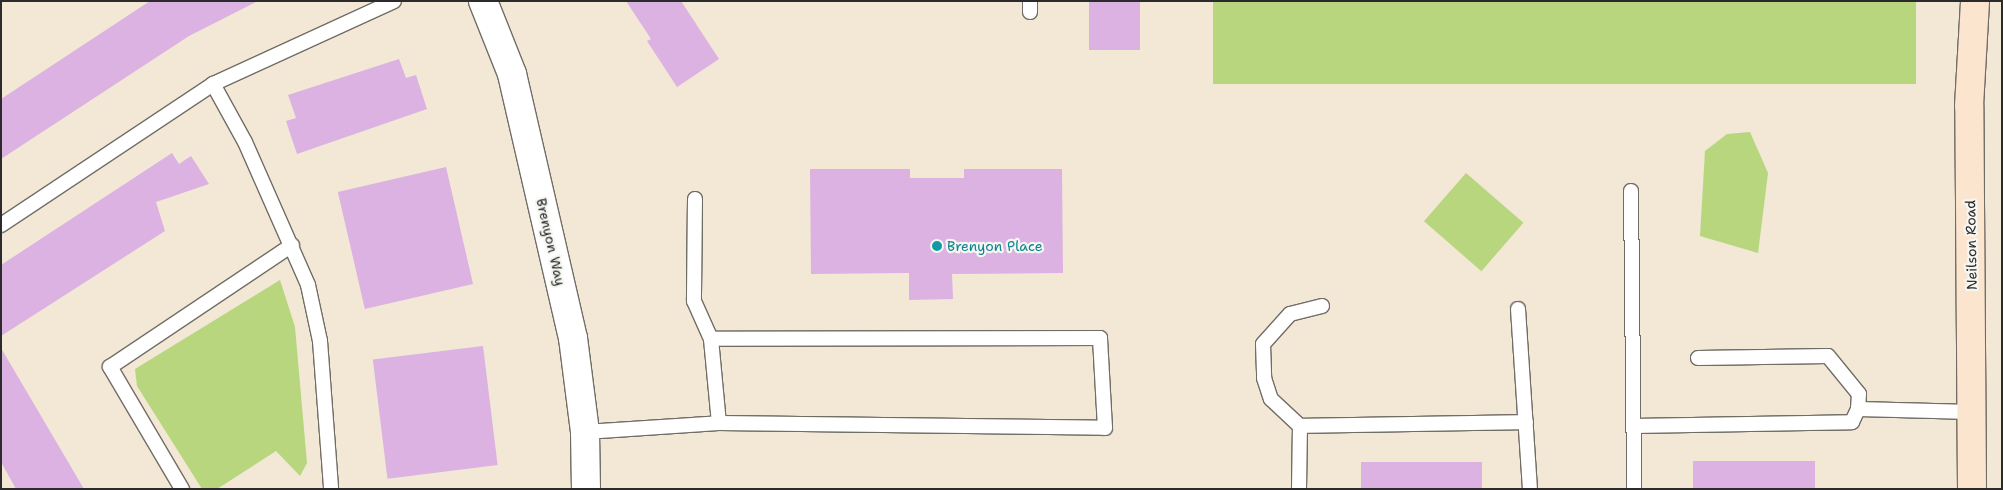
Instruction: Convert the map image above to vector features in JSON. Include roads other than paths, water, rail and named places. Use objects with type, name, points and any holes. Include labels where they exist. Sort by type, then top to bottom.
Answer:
[{"type":"main road","name":"Neilson Road","points":[[1972,489],[1969,106],[1975,1]]},
{"type":"street","name":"Brenyon Way","points":[[483,1],[512,74],[573,338],[585,432],[586,489]]},
{"type":"lane","points":[[1,225],[213,84],[394,1]]},
{"type":"lane","points":[[213,84],[245,142],[308,285],[320,341],[331,489]]},
{"type":"lane","points":[[1631,191],[1634,489]]},
{"type":"lane","points":[[695,199],[694,301],[711,339],[720,423]]},
{"type":"lane","points":[[182,489],[110,367],[292,245]]},
{"type":"lane","points":[[1322,306],[1290,314],[1263,344],[1264,378],[1271,399],[1300,426],[1526,422]]},
{"type":"lane","points":[[1518,309],[1530,489]]},
{"type":"lane","points":[[585,432],[720,423],[1105,428],[1100,338],[711,339]]},
{"type":"lane","points":[[1633,426],[1852,422],[1858,409],[1859,394],[1828,356],[1698,358]]},
{"type":"lane","points":[[1858,409],[1972,412]]},
{"type":"lane","points":[[1299,489],[1300,426]]},
{"type":"place","name":"Brenyon Place","points":[[937,246]]}]
